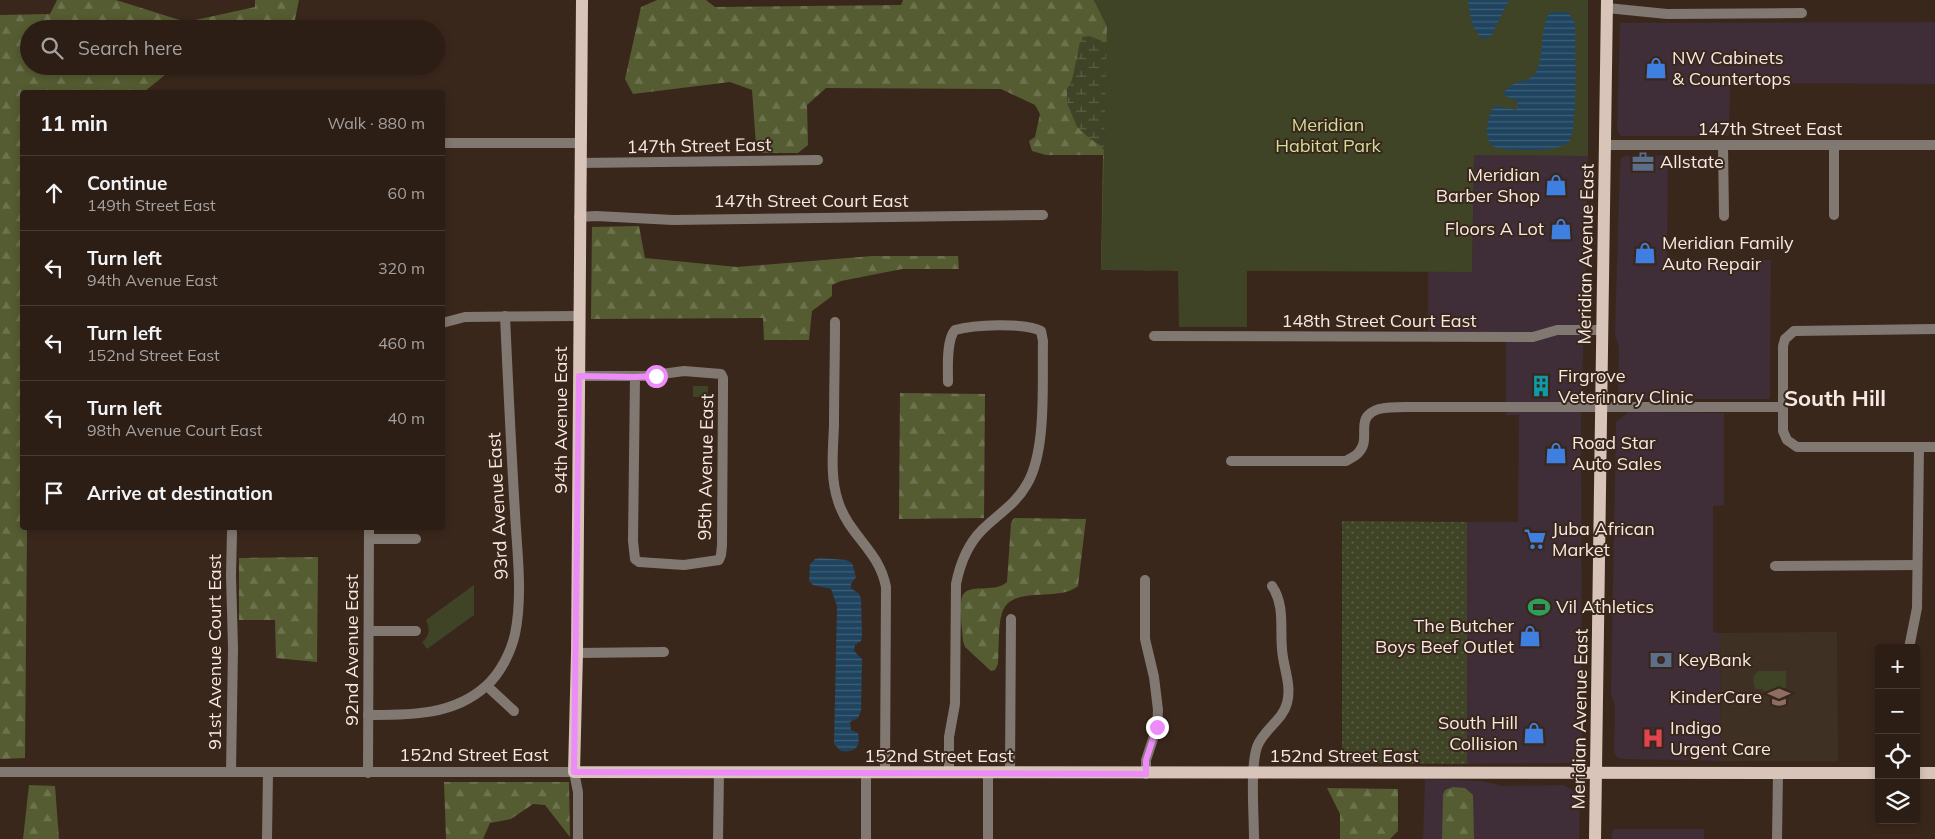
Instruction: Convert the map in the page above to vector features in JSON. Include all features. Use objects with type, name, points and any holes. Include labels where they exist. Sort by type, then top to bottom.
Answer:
[{"type":"main road","name":"94th Avenue East","points":[[574,772],[582,0]]},
{"type":"main road","name":"Meridian Avenue East","points":[[1596,839],[1607,4]]},
{"type":"main road","name":"152nd Street East","points":[[574,772],[1146,774],[1875,773]]},
{"type":"main road","points":[[1920,773],[1935,773]]},
{"type":"street","points":[[1607,4],[1667,14],[1802,13]]},
{"type":"street","points":[[445,143],[581,143]]},
{"type":"street","name":"147th Street East","points":[[1605,145],[1935,145]]},
{"type":"street","points":[[1723,145],[1724,216]]},
{"type":"street","points":[[1834,145],[1834,215]]},
{"type":"street","name":"147th Street East","points":[[580,163],[818,160]]},
{"type":"street","name":"147th Street Court East","points":[[579,217],[596,216],[673,220],[1043,215]]},
{"type":"street","name":"93rd Avenue East","points":[[487,686],[505,660],[515,634],[519,588],[505,316]]},
{"type":"street","points":[[445,322],[465,317],[579,316]]},
{"type":"street","points":[[835,322],[834,483],[842,512],[852,530],[876,558],[883,573],[886,586],[885,773]]},
{"type":"street","points":[[948,382],[951,338],[955,330],[973,326],[1020,326],[1034,327],[1041,331],[1043,341],[1041,433],[1038,462],[1027,486],[1014,503],[973,540],[962,561],[956,584],[955,704],[949,737],[949,773]]},
{"type":"street","points":[[1935,329],[1798,329],[1789,334],[1783,346],[1783,431],[1790,443],[1802,447],[1935,447]]},
{"type":"street","name":"148th Street Court East","points":[[1154,336],[1533,337],[1557,330],[1603,330]]},
{"type":"street","name":"95th Avenue East","points":[[684,371],[721,374],[723,378],[722,536],[719,560],[684,564],[639,562],[635,559],[633,541],[635,377],[684,371]]},
{"type":"street","points":[[579,376],[635,377]]},
{"type":"street","points":[[1231,461],[1346,461],[1357,454],[1362,448],[1365,419],[1370,413],[1382,408],[1783,408]]},
{"type":"street","points":[[1910,644],[1916,608],[1919,447]]},
{"type":"street","name":"92nd Avenue East","points":[[368,774],[369,530]]},
{"type":"street","name":"91st Avenue Court East","points":[[231,772],[234,648],[230,576],[232,532]]},
{"type":"street","points":[[369,539],[416,538]]},
{"type":"street","points":[[1775,566],[1917,565]]},
{"type":"street","points":[[1145,580],[1145,639],[1154,677],[1158,710],[1157,727],[1146,760],[1146,774]]},
{"type":"street","points":[[1254,839],[1254,774],[1257,746],[1285,709],[1288,695],[1282,650],[1281,612],[1278,596],[1272,586]]},
{"type":"street","points":[[1010,773],[1011,619]]},
{"type":"street","points":[[368,631],[416,631]]},
{"type":"street","points":[[576,653],[664,652]]},
{"type":"street","points":[[368,715],[434,712],[467,700],[487,686],[514,712]]},
{"type":"street","name":"152nd Street East","points":[[0,772],[368,774],[574,772]]},
{"type":"street","points":[[268,772],[268,839]]},
{"type":"street","name":"94th Avenue East","points":[[574,772],[578,792],[578,839]]},
{"type":"street","points":[[718,839],[719,773]]},
{"type":"street","points":[[866,773],[866,839]]},
{"type":"street","points":[[988,773],[988,839]]},
{"type":"street","points":[[1777,839],[1778,773]]},
{"type":"shaded area","points":[[1935,22],[1935,84],[1730,83],[1729,136],[1621,136],[1617,130],[1620,23]]},
{"type":"shaded area","points":[[1474,155],[1588,156],[1581,414],[1582,752],[1572,763],[1467,764],[1467,522],[1518,522],[1519,415],[1506,415],[1506,332],[1428,331],[1428,272],[1472,272]]},
{"type":"shaded area","points":[[1668,155],[1667,259],[1771,260],[1770,399],[1618,399],[1619,347],[1615,334],[1621,158],[1626,156]]},
{"type":"shaded area","points":[[1629,412],[1724,413],[1724,505],[1713,506],[1713,632],[1720,633],[1721,761],[1624,759],[1618,758],[1614,753],[1615,707],[1611,693],[1616,422]]},
{"type":"shaded area","name":"KinderCare","points":[[1837,632],[1838,761],[1721,761],[1720,633]]},
{"type":"shaded area","points":[[1425,779],[1481,781],[1503,786],[1563,785],[1580,794],[1579,839],[1423,839]]},
{"type":"shaded area","points":[[1613,829],[1704,829],[1704,839],[1611,839]]},
{"type":"green space","points":[[57,0],[116,0],[180,20],[20,20],[20,75],[165,75],[146,90],[20,90],[20,530],[27,530],[25,758],[0,759],[0,15],[50,14]]},
{"type":"green space","points":[[255,0],[299,0],[295,20],[195,20],[255,7]]},
{"type":"green space","points":[[657,0],[706,0],[715,7],[901,5],[903,0],[1094,0],[1107,26],[1323,271],[1101,270],[1103,155],[1046,155],[1032,151],[1029,141],[1035,137],[1040,114],[1035,105],[1001,89],[826,88],[807,105],[808,145],[798,153],[761,153],[756,145],[752,90],[730,82],[633,94],[625,79],[641,7]]},
{"type":"green space","name":"Meridian Habitat Park","points":[[1094,0],[1588,0],[1588,156],[1474,155],[1472,272],[1247,271],[1247,327],[1179,327],[1178,270],[1101,270],[1107,26]]},
{"type":"green space","points":[[1089,36],[1116,46],[1106,153],[1101,146],[1077,127],[1067,103],[1067,89],[1072,80],[1081,37]]},
{"type":"green space","points":[[639,226],[645,258],[737,267],[872,256],[958,256],[959,269],[902,269],[841,281],[832,285],[832,296],[812,311],[809,340],[764,340],[763,318],[591,319],[592,227]]},
{"type":"green space","points":[[693,386],[708,386],[708,397],[693,397]]},
{"type":"green space","points":[[900,393],[985,394],[984,518],[899,519]]},
{"type":"green space","points":[[1014,518],[1086,519],[1078,586],[1069,591],[1059,593],[1025,596],[1007,604],[1002,613],[999,631],[998,664],[995,670],[991,671],[965,647],[961,625],[961,602],[962,597],[969,590],[996,587],[1007,582],[1011,523]]},
{"type":"green space","points":[[1342,521],[1467,522],[1467,764],[1342,763]]},
{"type":"green space","points":[[318,557],[317,662],[276,658],[275,620],[239,620],[239,558]]},
{"type":"green space","points":[[474,585],[474,615],[427,649],[422,642],[427,637],[428,632],[426,620]]},
{"type":"green space","points":[[1758,671],[1786,671],[1786,688],[1783,688],[1783,691],[1755,689],[1753,677]]},
{"type":"green space","points":[[444,782],[569,782],[570,837],[545,805],[533,804],[511,819],[490,823],[483,839],[446,839]]},
{"type":"green space","points":[[29,785],[55,786],[59,839],[23,839]]},
{"type":"green space","points":[[1453,787],[1465,788],[1473,795],[1474,839],[1442,839],[1443,795],[1445,790]]},
{"type":"green space","points":[[1327,788],[1398,789],[1398,831],[1390,839],[1340,839],[1340,814]]},
{"type":"water","points":[[1468,0],[1509,0],[1491,36],[1485,39],[1474,28]]},
{"type":"water","points":[[1551,12],[1568,12],[1575,23],[1575,105],[1572,135],[1569,142],[1564,146],[1555,148],[1522,150],[1494,147],[1490,143],[1487,133],[1489,117],[1493,107],[1497,106],[1516,110],[1517,101],[1503,95],[1511,86],[1529,79],[1536,72],[1539,65],[1545,24]]},
{"type":"water","points":[[815,559],[846,560],[852,563],[856,577],[851,584],[851,588],[859,594],[861,599],[862,636],[861,641],[855,645],[854,651],[862,659],[861,711],[858,718],[850,722],[851,730],[858,733],[859,742],[856,748],[850,751],[841,751],[834,744],[837,606],[831,589],[813,585],[809,581],[810,564]]},
{"type":"place","name":"NW Cabinets & Countertops","points":[[1656,68]]},
{"type":"place","name":"Allstate","points":[[1643,162]]},
{"type":"place","name":"Meridian Barber Shop","points":[[1556,185]]},
{"type":"place","name":"Floors A Lot","points":[[1561,229]]},
{"type":"place","name":"Meridian Family Auto Repair","points":[[1645,253]]},
{"type":"place","name":"Firgrove Veterinary Clinic","points":[[1541,386]]},
{"type":"place","name":"Road Star Auto Sales","points":[[1556,453]]},
{"type":"place","name":"Juba African Market","points":[[1535,539]]},
{"type":"place","name":"Vil Athletics","points":[[1539,607]]},
{"type":"place","name":"The Butcher Boys Beef Outlet","points":[[1530,636]]},
{"type":"place","name":"KeyBank","points":[[1661,660]]},
{"type":"place","name":"KinderCare","points":[[1779,697]]},
{"type":"place","name":"South Hill Collision","points":[[1534,733]]},
{"type":"place","name":"Indigo Urgent Care","points":[[1653,738]]},
{"type":"district","name":"South Hill","points":[[1835,398]]},
{"type":"route","points":[[656,376],[579,376],[574,772],[1146,774],[1146,760],[1157,727]]}]
